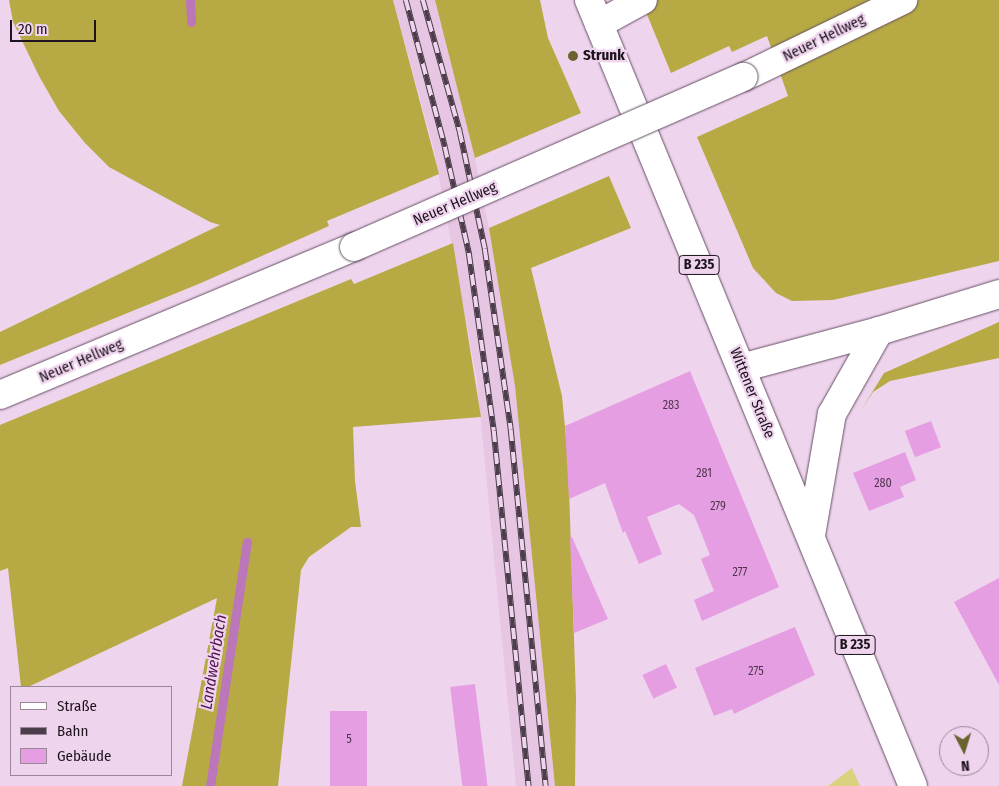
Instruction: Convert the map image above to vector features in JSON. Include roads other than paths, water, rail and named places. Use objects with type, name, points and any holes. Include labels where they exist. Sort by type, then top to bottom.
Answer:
[{"type":"main road","points":[[594,12],[644,0]]},
{"type":"main road","name":"Neuer Hellweg","points":[[0,395],[354,247],[744,77],[903,0]]},
{"type":"main road","name":"Wittener Straße","points":[[594,12],[913,786]]},
{"type":"main road","points":[[742,368],[879,332],[999,294]]},
{"type":"main road","points":[[811,536],[832,414],[879,332]]},
{"type":"waterway","name":"Landwehrbach","points":[[190,0],[191,22]]},
{"type":"waterway","name":"Landwehrbach","points":[[210,786],[247,542]]},
{"type":"railway","points":[[406,0],[445,147],[469,253],[494,431],[529,786]]},
{"type":"railway","points":[[423,0],[460,132],[485,249],[511,430],[546,786]]},
{"type":"place","name":"Strunk","points":[[573,56]]}]
